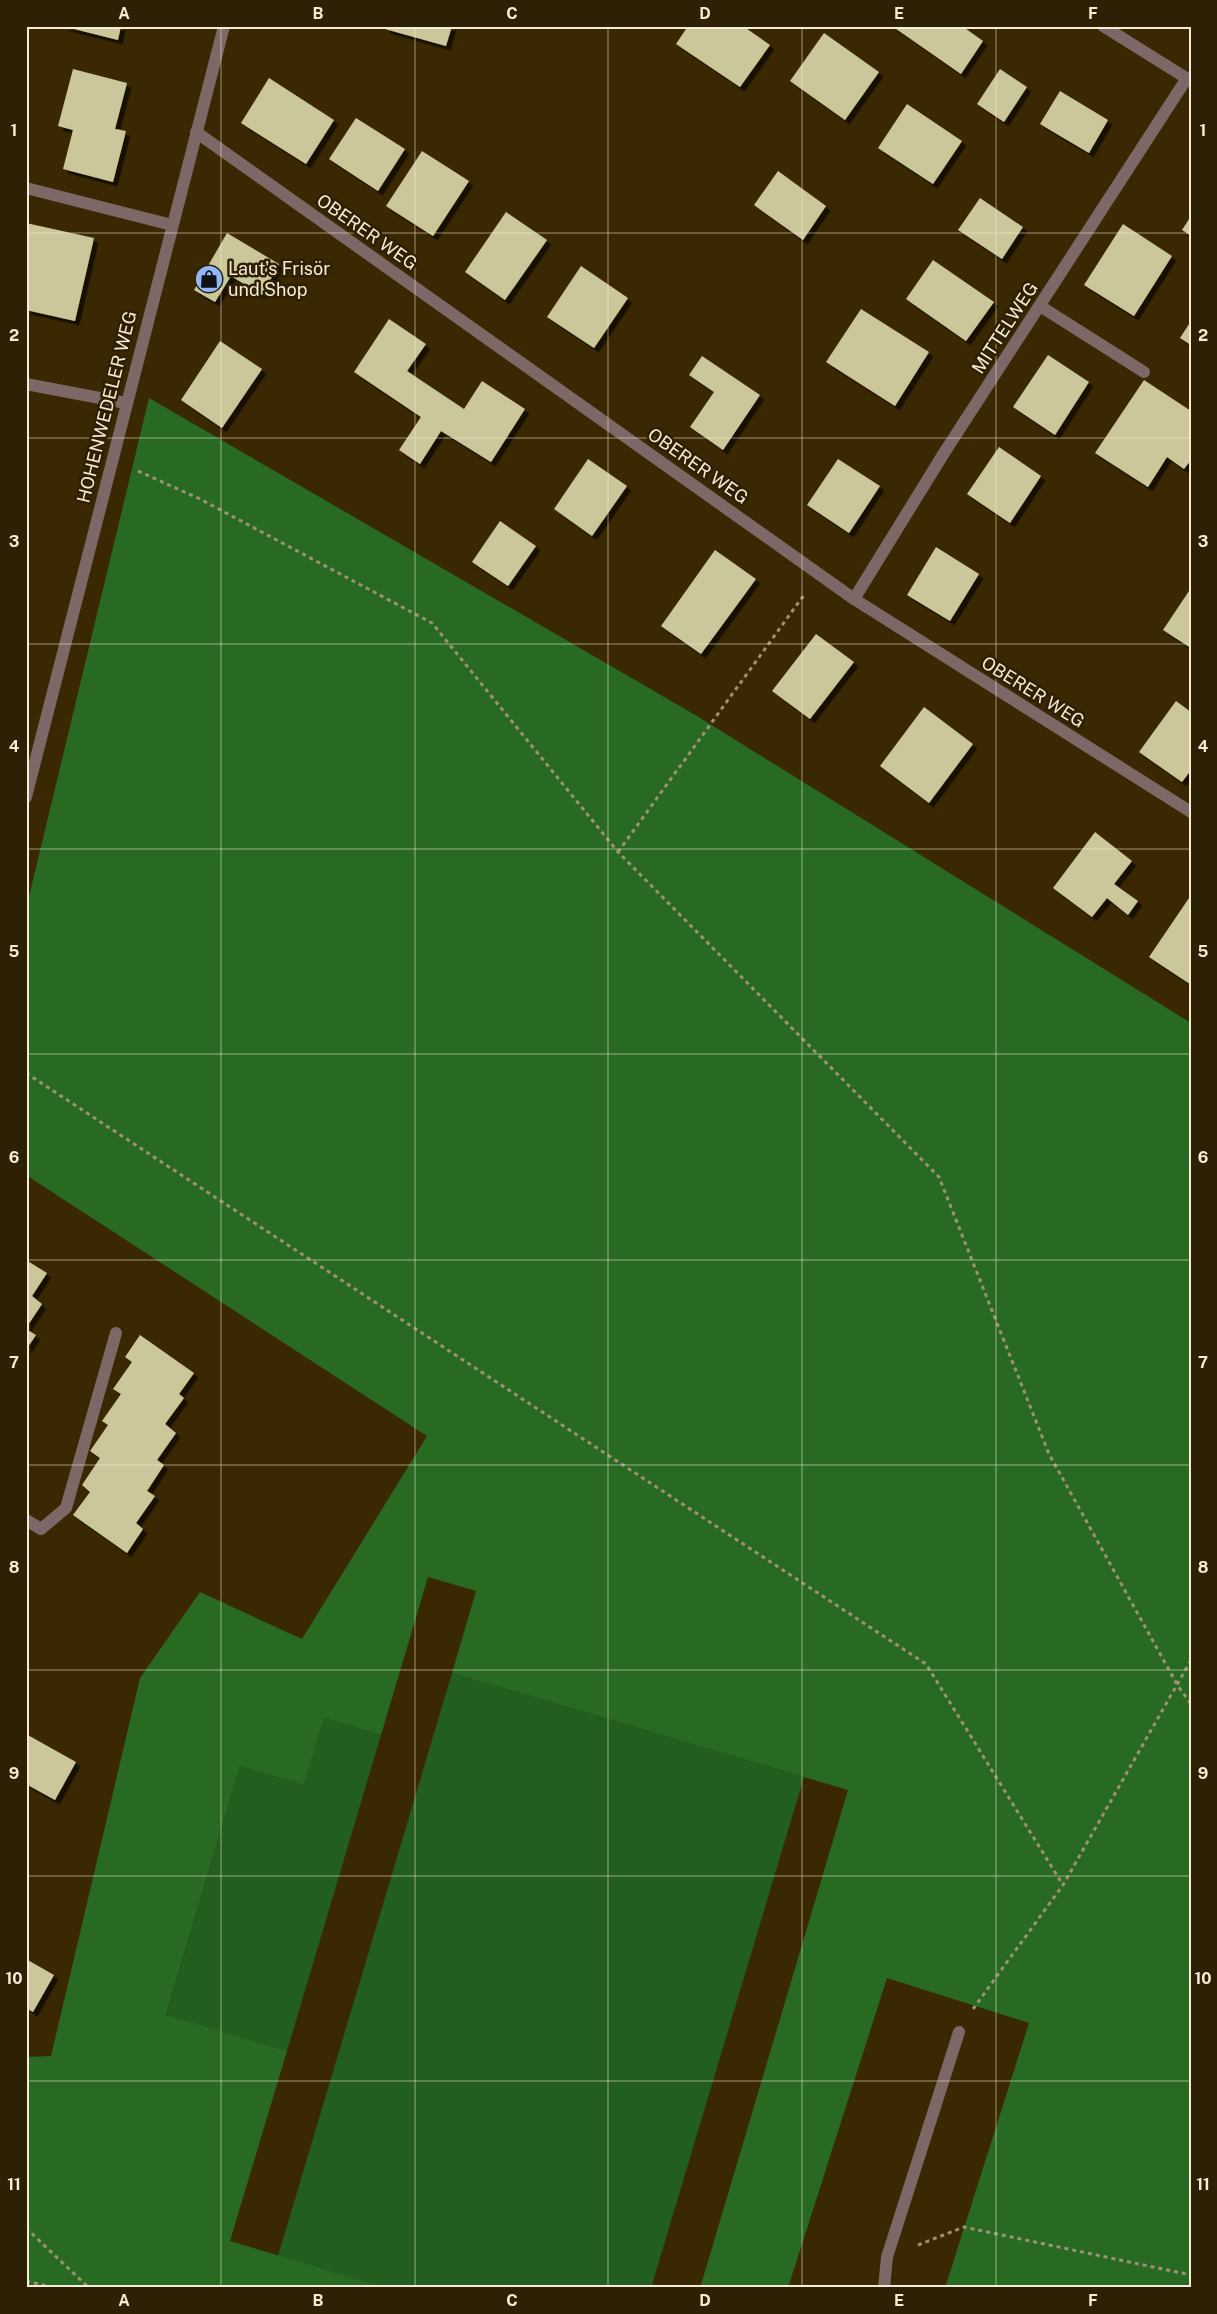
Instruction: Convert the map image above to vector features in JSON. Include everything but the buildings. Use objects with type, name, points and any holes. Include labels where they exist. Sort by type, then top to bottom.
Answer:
[{"type":"street","name":"HOHENWEDELER WEG","points":[[26,796],[224,26]]},
{"type":"street","points":[[1103,26],[1189,80]]},
{"type":"street","name":"MITTELWEG","points":[[854,599],[944,453],[1189,80]]},
{"type":"street","name":"OBERER WEG","points":[[196,132],[854,599],[1191,812]]},
{"type":"street","points":[[26,188],[172,225]]},
{"type":"street","points":[[1040,306],[1144,372]]},
{"type":"street","points":[[26,384],[126,403]]},
{"type":"street","points":[[26,1520],[41,1529],[66,1508],[116,1333]]},
{"type":"street","points":[[884,2288],[887,2257],[959,2032]]},
{"type":"path","points":[[112,459],[200,499],[432,623],[618,852],[939,1177],[1049,1454],[1178,1686],[1191,1704]]},
{"type":"path","points":[[618,852],[819,574]]},
{"type":"path","points":[[26,1073],[926,1664],[1063,1885]]},
{"type":"path","points":[[959,2032],[976,2004],[1063,1885],[1178,1686],[1191,1660]]},
{"type":"path","points":[[887,2257],[964,2227],[1191,2275]]},
{"type":"path","points":[[26,2228],[89,2288]]},
{"type":"path","points":[[26,2281],[55,2288]]},
{"type":"green space","points":[[149,398],[697,716],[1191,1023],[1191,2288],[945,2288],[1029,2023],[887,1978],[788,2288],[700,2288],[848,1790],[452,1673],[476,1591],[428,1577],[381,1735],[324,1718],[304,1785],[240,1766],[166,2015],[287,2051],[230,2241],[387,2288],[26,2288],[26,2057],[51,2056],[140,1678],[200,1592],[302,1639],[427,1436],[26,1175],[26,909]]},
{"type":"green space","points":[[452,1673],[804,1777],[651,2288],[387,2288],[278,2256]]},
{"type":"green space","points":[[324,1718],[381,1735],[287,2051],[166,2016],[240,1766],[304,1785]]},
{"type":"place","name":"Laut's Frisör und Shop","points":[[209,279]]}]
